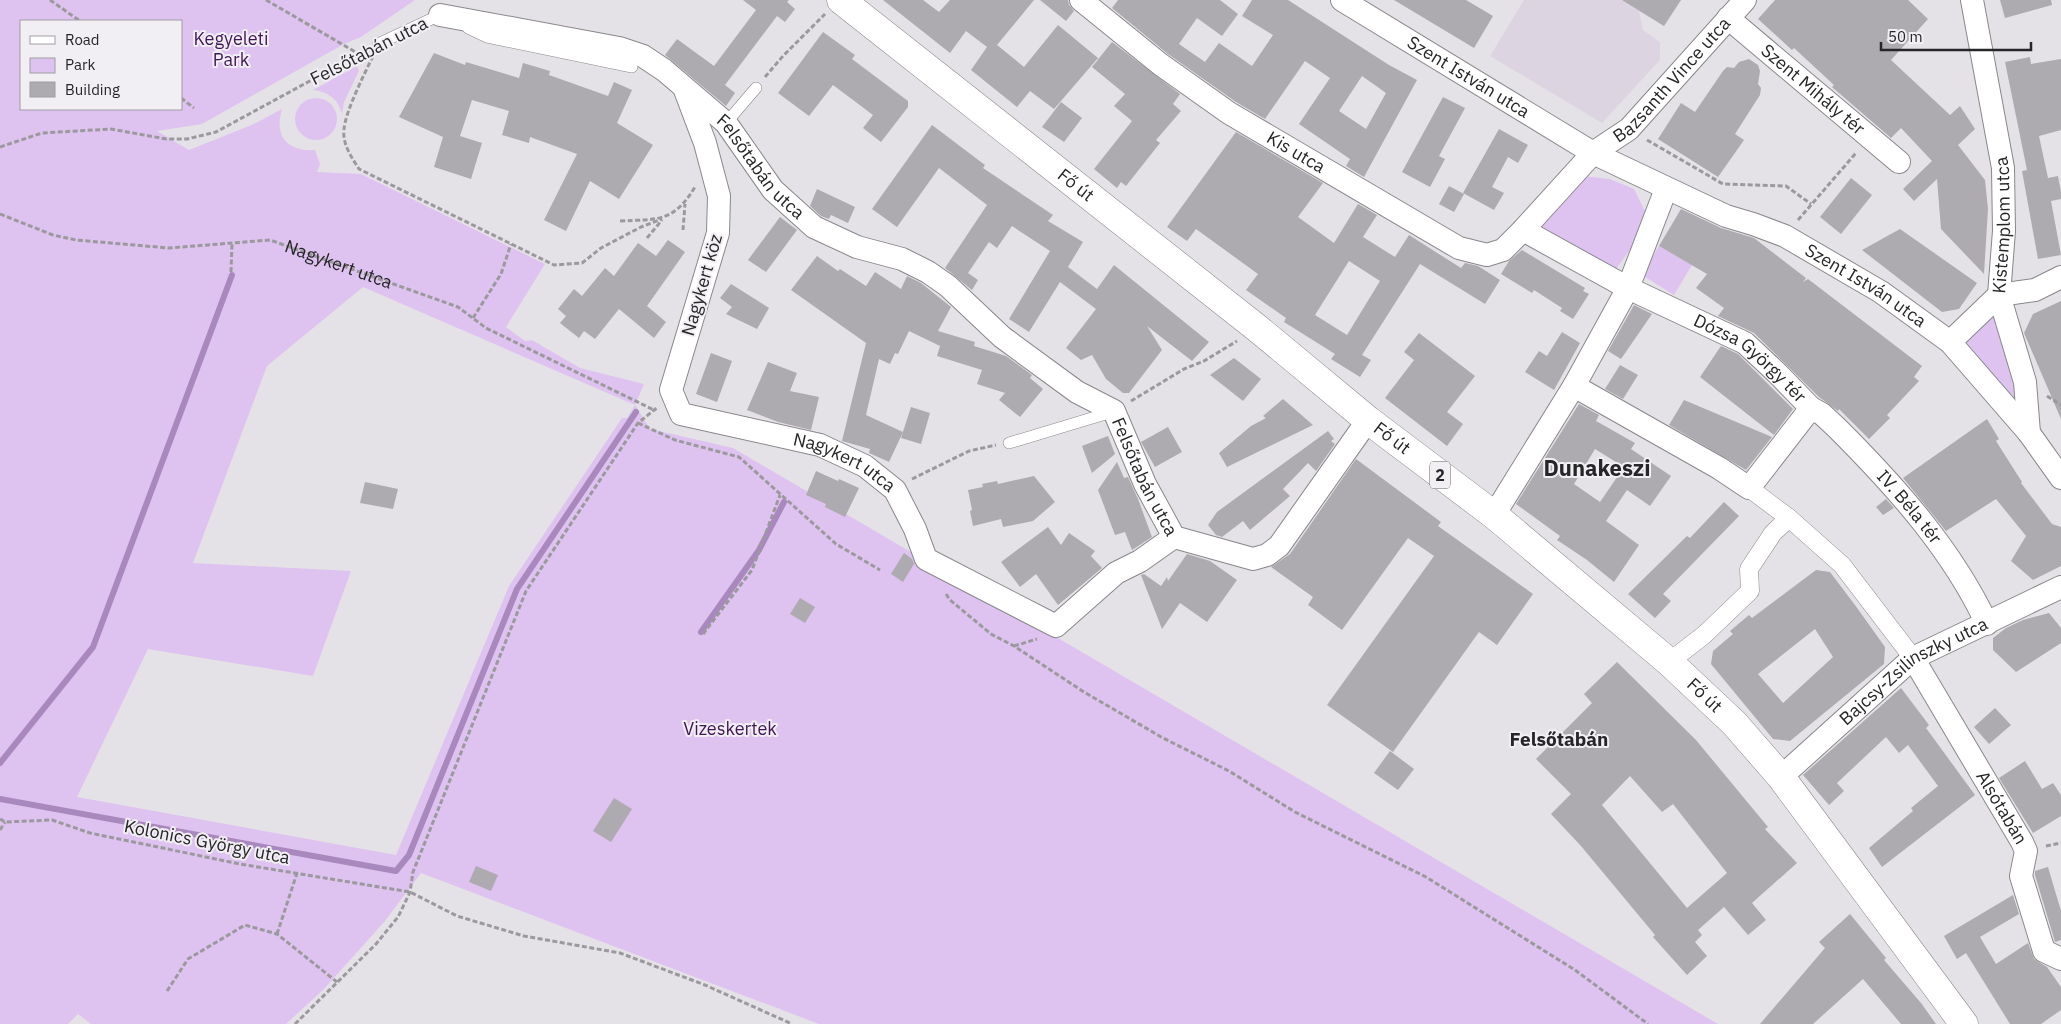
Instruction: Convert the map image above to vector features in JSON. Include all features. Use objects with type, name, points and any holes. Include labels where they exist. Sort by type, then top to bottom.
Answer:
[{"type":"main road","name":"Fő út","points":[[833,7],[1257,328],[1368,420],[1494,515],[1669,662],[1734,723],[1781,777],[1964,1024]]},
{"type":"street","name":"Kis utca","points":[[1081,0],[1160,64],[1229,112],[1459,248],[1487,255],[1503,250],[1523,230]]},
{"type":"street","name":"Szent István utca","points":[[1342,0],[1593,153]]},
{"type":"street","name":"Bazsanth Vince utca","points":[[1593,153],[1629,129],[1744,0]]},
{"type":"street","name":"Kistemplom utca","points":[[1950,342],[1999,295],[2004,232],[2003,168],[1972,0]]},
{"type":"street","name":"Felsőtabán utca","points":[[447,7],[619,48],[643,56],[684,86],[726,123],[774,190],[814,227],[857,246],[902,259],[928,272],[948,286],[1002,337],[1077,392],[1114,411],[1145,484],[1174,537],[1253,558],[1267,555],[1279,546],[1368,420]]},
{"type":"street","name":"Szent Mihály tér","points":[[1728,18],[1899,162]]},
{"type":"street","name":"Nagykert köz","points":[[673,398],[671,390],[718,234],[719,196],[707,151],[684,86]]},
{"type":"street","points":[[1494,515],[1574,386],[1628,288],[1666,189],[1593,153],[1523,230],[1628,288]]},
{"type":"street","name":"Szent István utca","points":[[1666,189],[1726,216],[1785,236],[1882,292],[1950,342],[2029,433],[2061,478]]},
{"type":"street","points":[[2029,433],[2025,382],[1999,295],[2035,290],[2061,277]]},
{"type":"street","name":"Dózsa György tér","points":[[1628,288],[1745,343],[1811,408],[1749,488]]},
{"type":"street","points":[[1574,386],[1719,468],[1789,518],[1842,565],[1913,658]]},
{"type":"street","name":"Nagykert utca","points":[[673,398],[681,414],[820,445],[865,466],[895,490],[915,529],[926,559],[1056,626],[1116,573],[1140,561],[1174,537]]},
{"type":"street","name":"IV. Béla tér","points":[[1811,408],[1822,414],[1849,440],[1922,519],[1976,601],[1987,624]]},
{"type":"street","points":[[1669,662],[1704,635],[1750,591],[1749,569],[1773,533],[1789,518]]},
{"type":"street","name":"Bajcsy-Zsilinszky utca","points":[[1781,777],[1913,658],[2061,587]]},
{"type":"street","name":"Alsótabán","points":[[1913,658],[2022,842],[2026,851],[2021,876],[2044,951],[2061,959]]},
{"type":"lane","points":[[447,7],[487,37],[632,67]]},
{"type":"lane","name":"Felsőtabán utca","points":[[378,44],[447,7]]},
{"type":"lane","points":[[726,123],[756,88]]},
{"type":"lane","points":[[1009,443],[1114,411]]},
{"type":"path","points":[[50,0],[79,20]]},
{"type":"path","points":[[266,0],[359,54]]},
{"type":"path","points":[[756,88],[783,56],[833,7]]},
{"type":"path","points":[[378,44],[356,95],[344,130],[348,151],[359,169],[554,265],[582,263],[600,248],[626,234],[662,219],[685,203],[700,180],[707,151]]},
{"type":"path","name":"Felsőtabán utca","points":[[0,147],[42,133],[111,129],[166,139],[187,139],[216,132],[378,44]]},
{"type":"path","points":[[182,99],[194,108]]},
{"type":"path","points":[[1785,236],[1870,137]]},
{"type":"path","points":[[1652,143],[1723,184],[1731,186],[1786,186],[1811,204]]},
{"type":"path","points":[[683,230],[685,203]]},
{"type":"path","name":"Nagykert utca","points":[[0,214],[53,235],[76,240],[169,248],[270,240],[458,307],[486,328],[654,410],[638,423]]},
{"type":"path","points":[[620,221],[662,219]]},
{"type":"path","points":[[647,238],[662,219]]},
{"type":"path","points":[[232,242],[232,272]]},
{"type":"path","points":[[473,318],[501,274],[511,244]]},
{"type":"path","points":[[1114,411],[1184,369],[1204,361],[1257,328]]},
{"type":"path","points":[[295,1024],[376,944],[398,917],[410,892],[413,872],[526,591],[638,423],[675,440],[739,457],[836,544],[880,570]]},
{"type":"path","points":[[895,490],[908,481],[969,451],[1009,443]]},
{"type":"path","points":[[704,634],[752,570],[780,495]]},
{"type":"path","points":[[945,592],[950,600],[991,634],[1014,646],[1084,692],[1163,738],[1229,771],[1295,812],[1426,877],[1575,970],[1648,1024]]},
{"type":"path","points":[[0,819],[4,822],[0,830]]},
{"type":"path","name":"Kolonics György utca","points":[[4,822],[52,820],[90,833],[240,864],[410,892],[458,916],[524,936],[620,953],[705,985],[792,1024]]},
{"type":"path","points":[[277,934],[297,874]]},
{"type":"path","points":[[167,991],[188,959],[245,924],[277,934],[337,982]]},
{"type":"shaded area","points":[[1524,0],[1681,0],[1664,26],[1639,11],[1643,30],[1660,42],[1660,60],[1602,123],[1490,56]]},
{"type":"green space","points":[[0,0],[415,0],[361,37],[344,44],[202,124],[157,131],[189,150],[254,124],[282,109],[280,127],[285,140],[297,148],[315,150],[320,164],[317,172],[361,174],[545,264],[506,327],[525,341],[532,340],[580,368],[644,384],[635,405],[650,429],[733,448],[1718,1024],[819,1024],[421,873],[385,921],[324,989],[286,1024],[91,1024],[78,1014],[68,1024],[0,1024]],"holes":[[[363,287],[635,405],[627,418],[622,418],[509,586],[396,855],[77,797],[148,649],[313,676],[351,571],[193,563],[267,366]]]},
{"type":"green space","points":[[357,66],[359,71],[344,102],[342,114],[338,104],[332,97],[324,92],[313,90]]},
{"type":"green space","points":[[316,98],[331,104],[337,119],[331,134],[316,140],[301,134],[295,119],[301,104]]},
{"type":"green space","points":[[1583,176],[1610,179],[1634,189],[1645,211],[1634,244],[1614,272],[1533,227]]},
{"type":"green space","points":[[1659,246],[1692,265],[1674,295],[1642,275]]},
{"type":"green space","points":[[1999,295],[2029,433],[1957,350]]},
{"type":"building","points":[[743,0],[789,0],[787,2],[795,9],[785,22],[777,16],[725,85],[735,93],[726,106],[665,55],[677,39],[714,66],[756,10]]},
{"type":"building","points":[[883,0],[923,0],[939,12],[950,0],[1034,0],[997,45],[1024,67],[1058,25],[1098,58],[1054,109],[1030,91],[1017,107],[971,70],[987,47],[966,31],[950,53]]},
{"type":"building","points":[[1040,0],[1068,0],[1069,5],[1074,11],[1066,21]]},
{"type":"building","points":[[1118,0],[1220,0],[1238,14],[1222,36],[1197,18],[1179,44],[1205,62],[1219,43],[1252,66],[1273,35],[1242,16],[1252,0],[1288,0],[1389,65],[1417,80],[1364,177],[1346,166],[1350,159],[1299,124],[1330,78],[1305,61],[1265,119],[1236,102],[1168,54],[1112,8]],"holes":[[[1362,76],[1386,93],[1366,129],[1339,111]]]},
{"type":"building","points":[[1394,0],[1466,0],[1493,16],[1474,48]]},
{"type":"building","points":[[1622,0],[1681,0],[1664,26]]},
{"type":"building","points":[[1775,0],[1908,0],[1928,19],[1891,60],[1950,115],[1960,106],[1975,129],[1958,145],[1985,180],[1988,209],[1984,274],[1941,229],[1937,179],[1914,201],[1903,189],[1932,161],[1901,128],[1891,138],[1832,87],[1834,85],[1794,48],[1792,50],[1758,19]]},
{"type":"building","points":[[2000,0],[2051,0],[2052,5],[2005,18]]},
{"type":"building","points":[[823,32],[855,55],[852,59],[908,101],[908,107],[881,142],[863,128],[873,115],[833,85],[809,116],[778,93]]},
{"type":"building","points":[[1112,42],[1180,94],[1173,104],[1181,111],[1156,140],[1160,143],[1126,186],[1121,182],[1117,188],[1094,169],[1132,121],[1114,106],[1125,94],[1092,67]]},
{"type":"building","points":[[434,53],[465,65],[466,62],[519,78],[523,63],[550,71],[549,75],[608,96],[614,82],[632,90],[617,123],[653,145],[619,199],[590,181],[566,231],[544,220],[577,154],[530,137],[529,143],[502,135],[509,111],[472,100],[460,136],[482,143],[471,179],[434,167],[443,137],[399,117]]},
{"type":"building","points":[[2030,57],[2031,64],[2061,59],[2061,130],[2039,136],[2048,178],[2058,176],[2061,192],[2061,199],[2051,201],[2061,255],[2038,259],[2022,171],[2027,170],[2005,62]]},
{"type":"building","points":[[1749,59],[1758,65],[1760,71],[1758,84],[1761,88],[1760,95],[1735,134],[1744,140],[1718,177],[1658,139],[1681,103],[1695,112],[1727,67],[1734,68],[1739,62]]},
{"type":"building","points":[[1443,97],[1465,108],[1439,156],[1445,159],[1430,187],[1402,172]]},
{"type":"building","points":[[1061,102],[1082,118],[1064,142],[1042,127]]},
{"type":"building","points":[[932,125],[985,165],[983,168],[1053,215],[1048,221],[1083,242],[1068,267],[1097,289],[1114,265],[1209,342],[1192,361],[1147,326],[1162,350],[1129,393],[1123,393],[1106,379],[1092,355],[1081,360],[1066,348],[1096,309],[1060,282],[1029,332],[1009,319],[1050,251],[1012,226],[997,248],[989,242],[968,273],[978,280],[972,290],[945,268],[987,205],[939,168],[897,227],[872,209]]},
{"type":"building","points":[[1499,129],[1528,145],[1518,163],[1508,157],[1492,187],[1504,193],[1494,210],[1463,193]]},
{"type":"building","points":[[1236,132],[1323,183],[1298,217],[1334,243],[1358,204],[1377,215],[1363,237],[1395,257],[1409,235],[1461,268],[1465,263],[1478,266],[1500,280],[1485,304],[1420,264],[1362,355],[1371,360],[1360,377],[1331,359],[1335,354],[1284,322],[1286,318],[1246,290],[1258,274],[1196,229],[1187,241],[1167,227]],"holes":[[[1349,261],[1380,281],[1347,335],[1315,315]]]},
{"type":"building","points":[[1851,178],[1872,195],[1841,234],[1820,217]]},
{"type":"building","points":[[1449,186],[1464,194],[1454,212],[1439,204]]},
{"type":"building","points":[[817,189],[855,207],[848,223],[831,215],[829,219],[821,216],[810,206]]},
{"type":"building","points":[[1681,209],[1721,228],[1754,238],[1806,278],[1803,282],[1808,279],[1922,366],[1914,377],[1919,381],[1887,415],[1890,418],[1869,439],[1839,409],[1838,411],[1819,397],[1754,333],[1718,316],[1724,308],[1696,288],[1707,274],[1659,246]]},
{"type":"building","points":[[780,217],[797,230],[766,272],[748,260]]},
{"type":"building","points":[[1900,229],[1977,283],[1959,309],[1942,312],[1862,250]]},
{"type":"building","points":[[668,240],[685,252],[647,306],[666,322],[654,338],[619,309],[595,339],[584,331],[579,338],[560,323],[566,316],[558,309],[574,289],[582,296],[605,268],[614,276],[638,243],[656,256]]},
{"type":"building","points":[[1522,250],[1585,288],[1583,291],[1589,294],[1573,319],[1560,311],[1562,308],[1534,290],[1532,293],[1501,274],[1509,261]]},
{"type":"building","points":[[817,256],[838,271],[840,269],[866,286],[875,272],[901,289],[907,276],[921,283],[951,307],[938,331],[975,342],[974,346],[1006,356],[1032,375],[1030,378],[1043,389],[1020,417],[999,400],[1005,393],[977,384],[982,370],[937,356],[940,346],[909,331],[898,354],[895,353],[890,364],[879,359],[866,415],[903,432],[889,462],[869,453],[870,449],[842,441],[866,343],[791,290]]},
{"type":"building","points":[[731,284],[769,308],[757,329],[726,314],[732,307],[720,298]]},
{"type":"building","points":[[2061,301],[2061,419],[2024,333],[2033,314]]},
{"type":"building","points":[[1634,305],[1652,314],[1621,359],[1608,351]]},
{"type":"building","points":[[1562,332],[1580,343],[1554,390],[1525,372],[1539,351],[1547,356]]},
{"type":"building","points":[[1419,333],[1475,376],[1447,412],[1463,424],[1447,446],[1385,398],[1414,360],[1404,352]]},
{"type":"building","points":[[1721,346],[1738,354],[1793,409],[1774,435],[1700,377]]},
{"type":"building","points":[[711,353],[732,361],[717,402],[696,394]]},
{"type":"building","points":[[1234,358],[1261,379],[1243,401],[1210,375]]},
{"type":"building","points":[[768,362],[797,373],[790,391],[819,397],[811,430],[778,422],[747,410]]},
{"type":"building","points":[[1620,365],[1638,375],[1623,399],[1605,389]]},
{"type":"building","points":[[1283,399],[1313,425],[1227,467],[1219,453],[1251,426],[1266,418],[1263,416]]},
{"type":"building","points":[[1684,400],[1772,437],[1746,470],[1669,425]]},
{"type":"building","points":[[1579,404],[1599,415],[1596,421],[1635,443],[1631,449],[1671,476],[1650,506],[1627,490],[1606,521],[1639,545],[1614,582],[1587,560],[1557,540],[1560,536],[1516,504]],"holes":[[[1595,449],[1624,467],[1600,502],[1574,484]]]},
{"type":"building","points":[[911,407],[930,413],[921,444],[901,438]]},
{"type":"building","points":[[1987,419],[1999,439],[1996,441],[2021,483],[2052,524],[2061,527],[2061,566],[2033,580],[2011,561],[2026,536],[1996,499],[1946,531],[1903,478]]},
{"type":"building","points":[[1168,427],[1182,452],[1155,467],[1141,442]]},
{"type":"building","points":[[1328,431],[1334,439],[1331,441],[1335,444],[1316,471],[1308,463],[1283,489],[1290,496],[1250,530],[1243,521],[1222,537],[1216,535],[1208,525],[1217,512]]},
{"type":"building","points":[[1108,436],[1115,454],[1092,473],[1082,446]]},
{"type":"building","points":[[1356,459],[1441,522],[1438,526],[1533,594],[1497,645],[1479,632],[1393,752],[1327,705],[1434,556],[1408,538],[1342,630],[1308,605],[1313,597],[1271,567],[1290,554]]},
{"type":"building","points":[[1117,462],[1124,478],[1128,477],[1152,537],[1132,550],[1125,532],[1115,535],[1098,490]]},
{"type":"building","points":[[816,471],[859,488],[845,517],[825,507],[826,504],[806,495]]},
{"type":"building","points":[[1034,476],[1055,502],[1033,521],[1003,527],[1001,519],[973,526],[968,490],[983,487],[982,484],[997,481],[998,484]]},
{"type":"building","points":[[365,482],[398,489],[393,509],[360,503]]},
{"type":"building","points":[[1886,499],[1894,508],[1883,515],[1876,507]]},
{"type":"building","points":[[1724,502],[1739,516],[1663,594],[1671,601],[1655,618],[1628,594],[1687,536],[1690,538]]},
{"type":"building","points":[[1048,527],[1061,545],[1069,533],[1095,551],[1091,556],[1102,568],[1058,605],[1036,574],[1020,587],[1001,562]]},
{"type":"building","points":[[904,553],[912,559],[914,564],[903,582],[891,574]]},
{"type":"building","points":[[1187,554],[1210,561],[1237,580],[1207,622],[1180,603],[1162,629],[1141,575],[1144,574],[1161,586],[1167,577],[1168,581]]},
{"type":"building","points":[[1816,570],[1830,572],[1885,647],[1884,664],[1790,741],[1773,739],[1711,664],[1713,651],[1733,634],[1730,631],[1749,615],[1752,618]],"holes":[[[1815,629],[1833,657],[1783,703],[1758,674]]]},
{"type":"building","points":[[800,598],[815,607],[805,623],[790,614]]},
{"type":"building","points":[[2049,613],[2061,628],[2061,643],[2016,672],[1993,650],[1993,638],[2006,628],[2023,620]]},
{"type":"building","points":[[1617,662],[1696,740],[1768,827],[1765,829],[1797,863],[1752,903],[1766,920],[1748,935],[1724,907],[1698,930],[1702,935],[1695,942],[1707,956],[1687,975],[1653,937],[1655,935],[1581,846],[1551,814],[1571,794],[1536,759],[1592,703],[1584,694]],"holes":[[[1630,776],[1662,812],[1673,804],[1727,873],[1687,908],[1602,805]]]},
{"type":"building","points":[[1901,688],[1929,725],[1926,728],[1975,795],[1882,867],[1869,848],[1913,811],[1911,808],[1938,786],[1908,745],[1899,753],[1886,737],[1837,783],[1844,791],[1829,805],[1803,775]]},
{"type":"building","points":[[1995,708],[2011,725],[1989,744],[1974,727]]},
{"type":"building","points":[[1390,751],[1414,769],[1398,790],[1374,773]]},
{"type":"building","points":[[2025,761],[2042,789],[2053,783],[2061,795],[2061,816],[2033,833],[1999,778]]},
{"type":"building","points":[[614,798],[632,809],[611,842],[593,831]]},
{"type":"building","points":[[476,866],[498,875],[491,891],[469,882]]},
{"type":"building","points":[[2048,867],[2061,911],[2061,940],[2055,942],[2035,875],[2035,871]]},
{"type":"building","points":[[2013,895],[2019,914],[1980,937],[1996,964],[2028,943],[2034,959],[2047,967],[2061,987],[2061,1010],[2041,1024],[2010,1024],[1966,953],[1957,959],[1944,936]]},
{"type":"building","points":[[1850,914],[1886,958],[1884,960],[1921,1003],[1936,1024],[1901,1024],[1863,979],[1813,1024],[1760,1024],[1825,948],[1819,942]]},
{"type":"waterway","points":[[0,763],[93,647],[232,275]]},
{"type":"waterway","points":[[0,799],[396,871],[409,855],[517,589],[636,412]]},
{"type":"waterway","points":[[701,632],[759,550],[784,502]]},
{"type":"district","name":"Dunakeszi","points":[[1597,468]]},
{"type":"district","name":"Felsőtabán","points":[[1559,739]]},
{"type":"park label","name":"Kegyeleti Park","points":[[231,49]]},
{"type":"park label","name":"Vizeskertek","points":[[730,729]]}]
